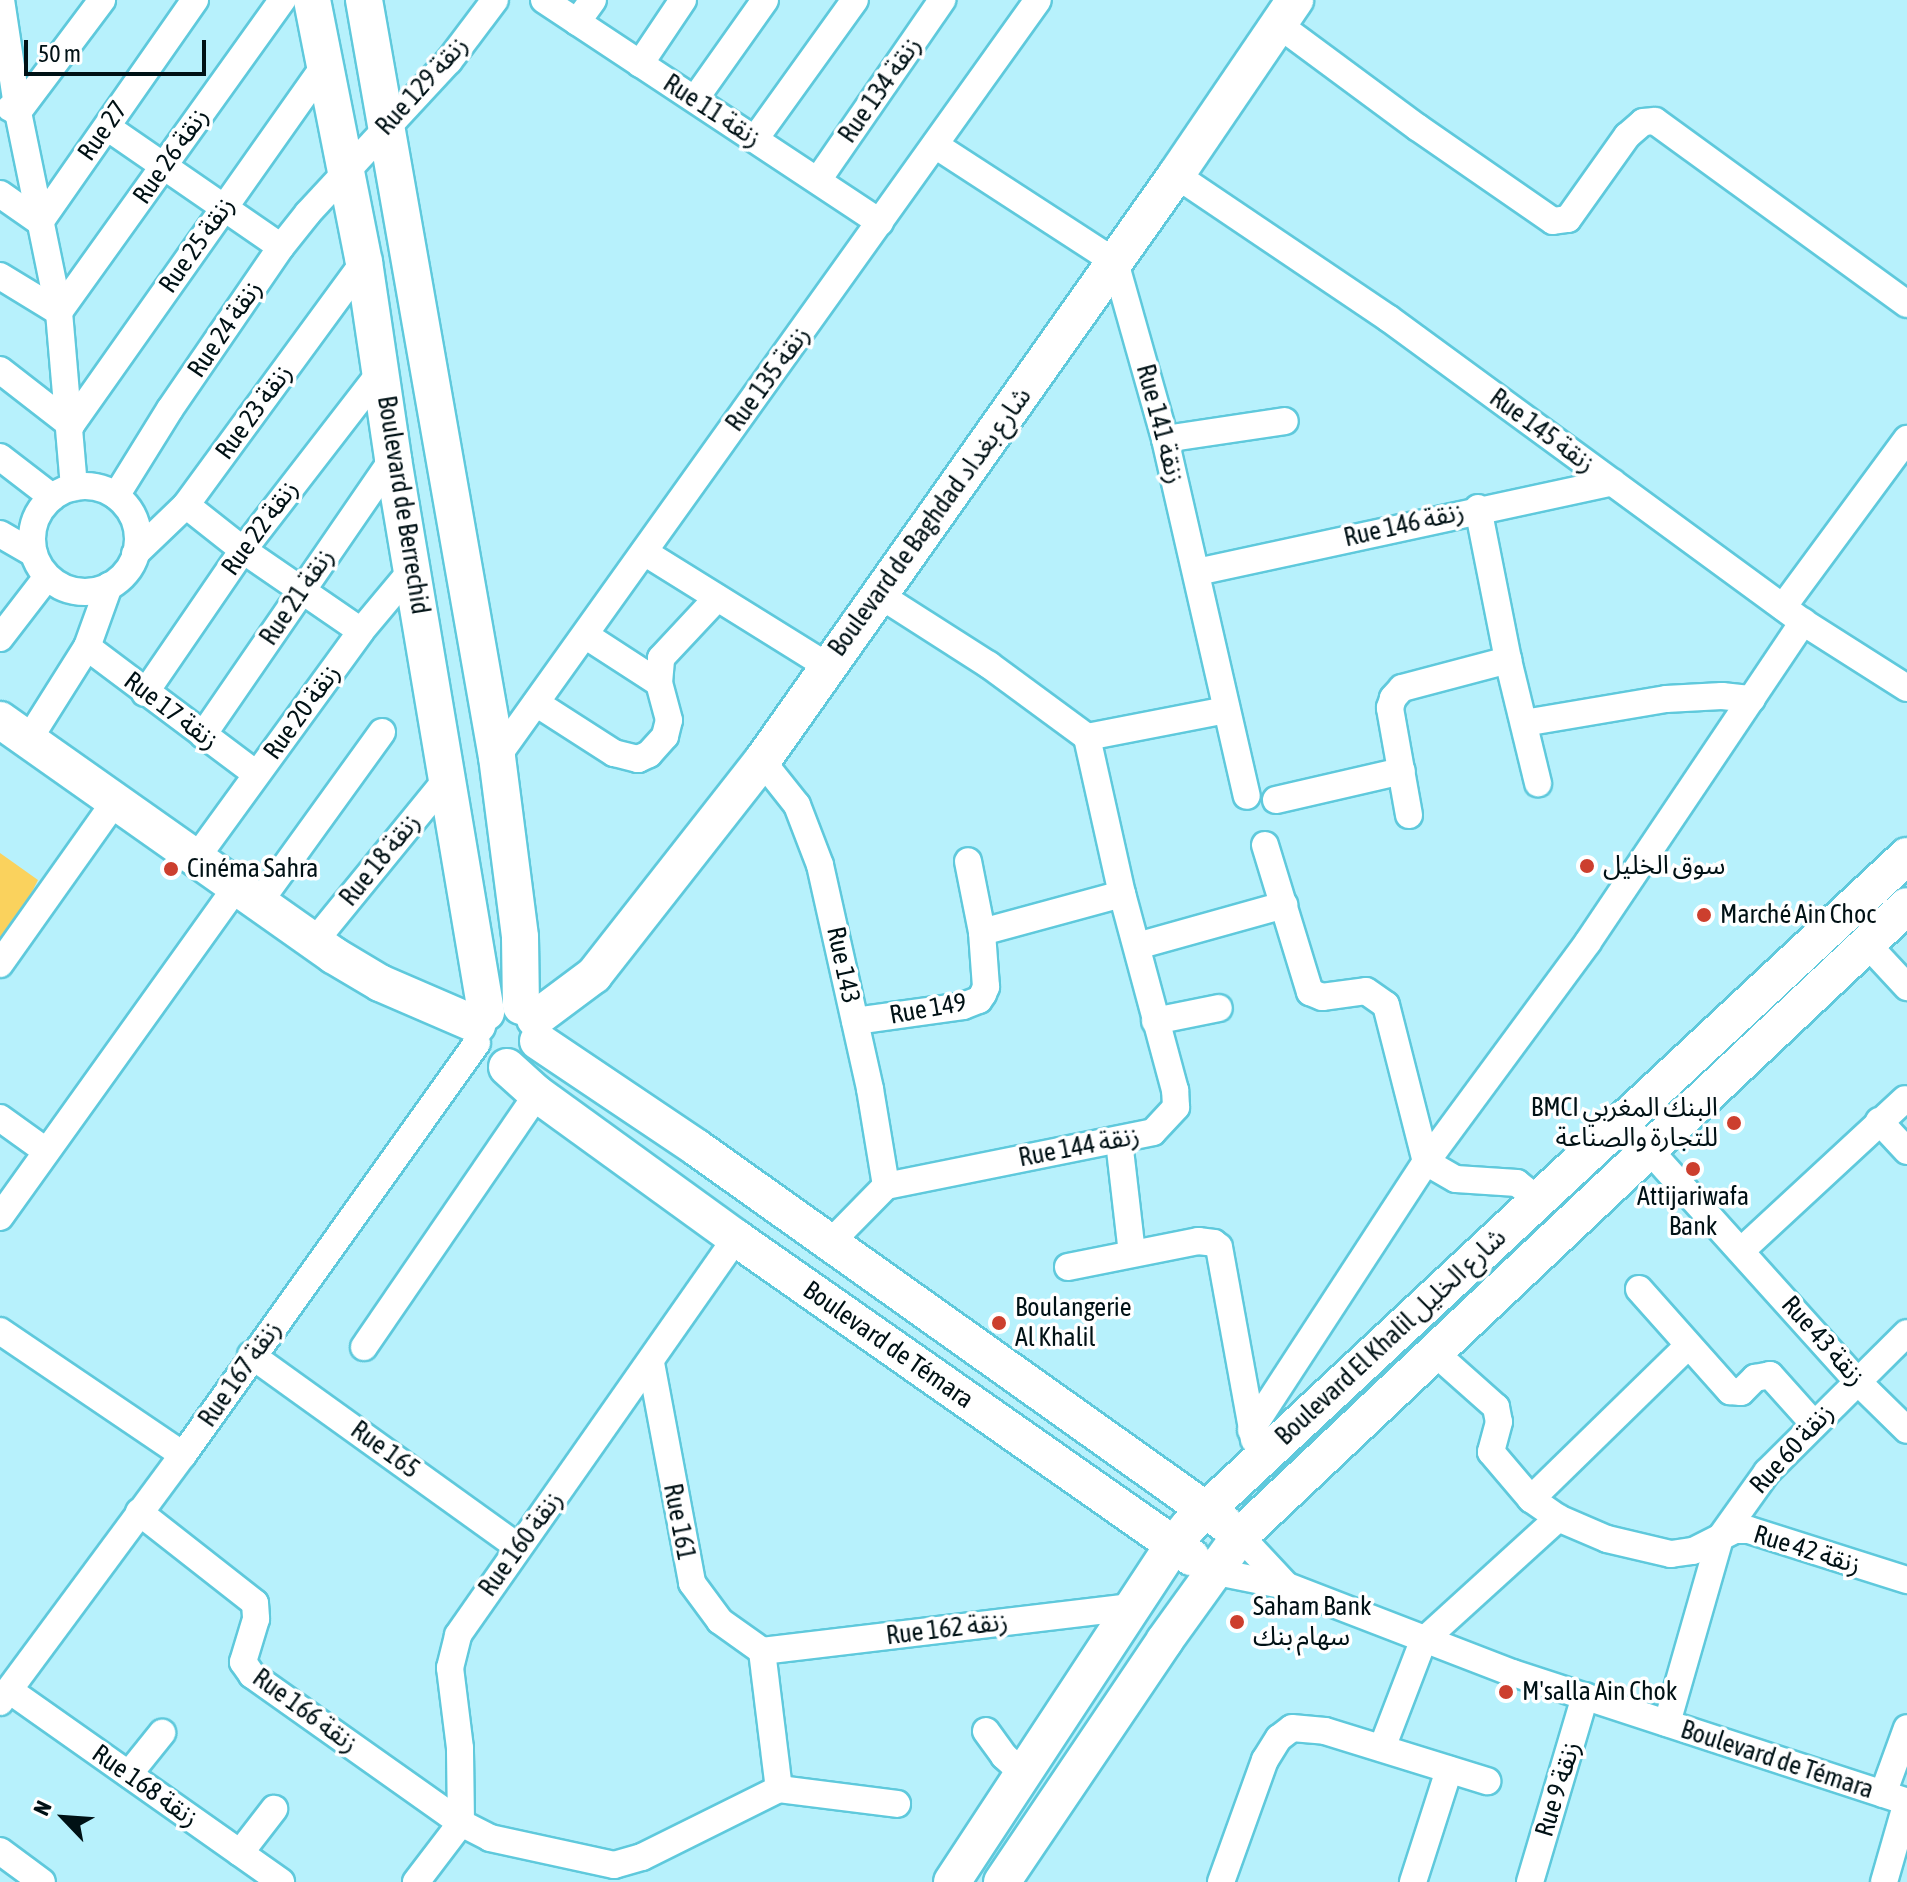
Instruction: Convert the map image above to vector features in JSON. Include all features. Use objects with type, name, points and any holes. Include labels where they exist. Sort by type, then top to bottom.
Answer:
[{"type":"street","points":[[9,107],[102,0]]},
{"type":"street","name":"Rue 27","points":[[40,222],[195,0]]},
{"type":"street","name":"Rue 26 زنقة","points":[[59,312],[282,0]]},
{"type":"street","name":"Boulevard de Berrechid","points":[[312,0],[347,170],[382,370],[393,459],[447,779],[480,1027]]},
{"type":"street","name":"Boulevard de Berrechid","points":[[364,0],[497,757],[531,1022]]},
{"type":"street","name":"Rue 129 زنقة","points":[[347,170],[449,61],[495,0]]},
{"type":"street","name":"Rue 11 زنقة","points":[[544,0],[880,222]]},
{"type":"street","points":[[577,22],[593,0]]},
{"type":"street","points":[[640,64],[683,0]]},
{"type":"street","points":[[695,99],[765,0]]},
{"type":"street","points":[[755,139],[855,0]]},
{"type":"street","name":"Rue 134 زنقة","points":[[818,180],[942,0]]},
{"type":"street","name":"Rue 135 زنقة","points":[[497,757],[1038,0]]},
{"type":"street","points":[[4,4],[9,107],[40,222],[59,312],[71,425],[63,492]]},
{"type":"street","points":[[1287,12],[1417,127],[1553,221],[1568,219],[1627,136],[1643,122],[1655,121],[1907,304]]},
{"type":"street","name":"Boulevard de Baghdad شارع بغداد","points":[[531,1022],[594,975],[762,761],[1176,175],[1287,12]]},
{"type":"street","name":"Rue 25 زنقة","points":[[71,425],[324,66]]},
{"type":"street","points":[[107,127],[281,247]]},
{"type":"street","points":[[935,145],[1115,262]]},
{"type":"street","name":"Rue 24 زنقة","points":[[116,496],[170,409],[281,247],[347,170]]},
{"type":"street","name":"Rue 145 زنقة","points":[[1176,175],[1388,318],[1793,614],[1907,688]]},
{"type":"street","points":[[0,194],[40,222]]},
{"type":"street","name":"Rue 23 زنقة","points":[[135,554],[186,505],[364,262]]},
{"type":"street","name":"Rue 141 زنقة","points":[[1115,262],[1165,439],[1247,796]]},
{"type":"street","points":[[0,276],[59,312]]},
{"type":"street","points":[[0,370],[71,425]]},
{"type":"street","name":"Rue 22 زنقة","points":[[145,693],[243,550],[382,370]]},
{"type":"street","points":[[1165,439],[1285,421]]},
{"type":"street","points":[[1255,1444],[1426,1162],[1588,942],[1752,699],[1793,614],[1907,439]]},
{"type":"street","points":[[0,457],[63,492]]},
{"type":"street","name":"Rue 21 زنقة","points":[[203,735],[393,459]]},
{"type":"street","name":"Rue 146 زنقة","points":[[1197,572],[1478,508],[1612,482]]},
{"type":"street","points":[[0,534],[40,565],[72,591],[90,592],[109,586],[122,576],[135,554],[138,540],[134,519],[116,496],[96,487],[63,492],[35,519],[32,533],[40,565],[0,638]]},
{"type":"street","points":[[186,505],[243,550],[361,631]]},
{"type":"street","points":[[1478,508],[1508,660],[1538,783]]},
{"type":"street","points":[[644,552],[827,666]]},
{"type":"street","name":"Rue 20 زنقة","points":[[197,857],[361,631],[412,570]]},
{"type":"street","points":[[109,586],[87,647],[15,729],[314,942],[380,983],[480,1027]]},
{"type":"street","points":[[878,594],[989,665],[1087,737],[1226,710]]},
{"type":"street","points":[[536,703],[601,747],[638,759],[658,746],[665,736],[669,720],[659,683],[661,658],[717,598]]},
{"type":"street","points":[[585,635],[659,683]]},
{"type":"street","name":"Rue 17 زنقة","points":[[87,647],[256,774]]},
{"type":"street","points":[[1409,815],[1390,708],[1397,692],[1508,660]]},
{"type":"street","points":[[1524,723],[1666,699],[1722,696],[1752,699]]},
{"type":"street","points":[[0,1217],[46,1151],[247,895],[382,732]]},
{"type":"street","name":"Rue 144 زنقة","points":[[886,1186],[1153,1132],[1176,1107],[1175,1090],[1122,894],[1087,737]]},
{"type":"street","name":"Rue 143","points":[[762,761],[785,787],[808,826],[855,1021],[886,1186]]},
{"type":"street","points":[[1276,800],[1402,771]]},
{"type":"street","name":"Rue 18 زنقة","points":[[314,942],[447,779]]},
{"type":"street","points":[[0,964],[116,800]]},
{"type":"street","points":[[1265,845],[1307,986],[1316,996],[1366,991],[1378,996],[1386,1005],[1426,1162],[1456,1179],[1517,1183],[1539,1201]]},
{"type":"street","name":"Boulevard El Khalil شارع الخليل","points":[[952,1882],[1173,1545],[1206,1509],[1255,1444],[1539,1201],[1907,856]]},
{"type":"street","name":"Rue 149","points":[[855,1021],[979,1000],[986,987],[982,932],[968,861]]},
{"type":"street","points":[[982,932],[1122,894]]},
{"type":"street","points":[[1137,946],[1284,905]]},
{"type":"street","name":"Boulevard El Khalil شارع الخليل","points":[[1014,1879],[1212,1571],[1240,1536],[1907,906]]},
{"type":"street","points":[[1867,944],[1907,987]]},
{"type":"street","points":[[504,1004],[531,1022],[529,1058],[507,1067],[486,1058],[480,1027],[504,1004]]},
{"type":"street","points":[[1155,1021],[1219,1008]]},
{"type":"street","name":"Boulevard de Témara","points":[[531,1022],[830,1243],[1206,1509],[1240,1536],[1287,1586]]},
{"type":"street","name":"Rue 167 زنقة","points":[[5,1696],[183,1455],[480,1027]]},
{"type":"street","name":"Boulevard de Témara","points":[[507,1067],[537,1094],[736,1238],[1212,1571],[1287,1586],[1423,1641],[1899,1800]]},
{"type":"street","points":[[364,1347],[537,1094]]},
{"type":"street","points":[[1742,1250],[1905,1099]]},
{"type":"street","points":[[0,1118],[46,1151]]},
{"type":"street","points":[[1879,1121],[1907,1151]]},
{"type":"street","name":"Rue 43 زنقة","points":[[1624,1122],[1650,1147],[1856,1380],[1907,1430]]},
{"type":"street","points":[[1119,1141],[1132,1253]]},
{"type":"street","points":[[830,1243],[886,1186]]},
{"type":"street","name":"Rue 160 زنقة","points":[[461,1823],[460,1748],[451,1695],[454,1650],[465,1621],[651,1363],[736,1238]]},
{"type":"street","points":[[1068,1267],[1198,1241],[1214,1243],[1219,1247],[1255,1444]]},
{"type":"street","points":[[1639,1289],[1730,1391],[1741,1392],[1755,1378],[1770,1375],[1814,1424]]},
{"type":"street","points":[[0,1331],[183,1455]]},
{"type":"street","name":"Rue 60 زنقة","points":[[1667,1723],[1720,1538],[1767,1472],[1856,1380],[1907,1333]]},
{"type":"street","points":[[1531,1499],[1688,1346]]},
{"type":"street","name":"Rue 42 زنقة","points":[[1434,1352],[1496,1407],[1499,1422],[1491,1452],[1531,1499],[1558,1518],[1607,1539],[1671,1554],[1693,1551],[1735,1530],[1749,1530],[1907,1580]]},
{"type":"street","name":"Rue 165","points":[[251,1355],[518,1547]]},
{"type":"street","name":"Rue 161","points":[[651,1363],[692,1583],[720,1621],[762,1651]]},
{"type":"street","name":"Rue 166 زنقة","points":[[139,1512],[255,1603],[256,1619],[243,1662],[252,1675],[461,1823]]},
{"type":"street","points":[[1382,1748],[1423,1641],[1558,1518]]},
{"type":"street","name":"Rue 162 زنقة","points":[[762,1651],[1133,1607]]},
{"type":"street","points":[[762,1651],[779,1789]]},
{"type":"street","name":"Rue 168 زنقة","points":[[5,1696],[129,1774],[281,1882]]},
{"type":"street","name":"Rue 9 زنقة","points":[[1530,1882],[1585,1696]]},
{"type":"street","points":[[1221,1882],[1265,1760],[1279,1738],[1292,1728],[1304,1727],[1382,1748],[1487,1781]]},
{"type":"street","points":[[1884,1882],[1899,1800],[1907,1728]]},
{"type":"street","points":[[986,1731],[1004,1756],[1023,1773]]},
{"type":"street","points":[[129,1774],[162,1733]]},
{"type":"street","points":[[1413,1882],[1449,1770]]},
{"type":"street","points":[[416,1882],[461,1823],[518,1846],[610,1873],[779,1789],[834,1799],[897,1804]]},
{"type":"street","points":[[240,1853],[274,1809]]},
{"type":"street","points":[[0,1851],[42,1882]]},
{"type":"shaded area","points":[[0,853],[38,880],[0,955]]},
{"type":"place","name":"سوق الخليل","points":[[1587,866]]},
{"type":"place","name":"Cinéma Sahra","points":[[171,869]]},
{"type":"place","name":"Marché Ain Choc","points":[[1704,915]]},
{"type":"place","name":"BMCI البنك المغربي للتجارة والصناعة","points":[[1734,1123]]},
{"type":"place","name":"Attijariwafa Bank","points":[[1693,1169]]},
{"type":"place","name":"Boulangerie Al Khalil","points":[[999,1323]]},
{"type":"place","name":"Saham Bank سهام بنك","points":[[1237,1622]]},
{"type":"place","name":"M'salla Ain Chok","points":[[1506,1692]]}]
